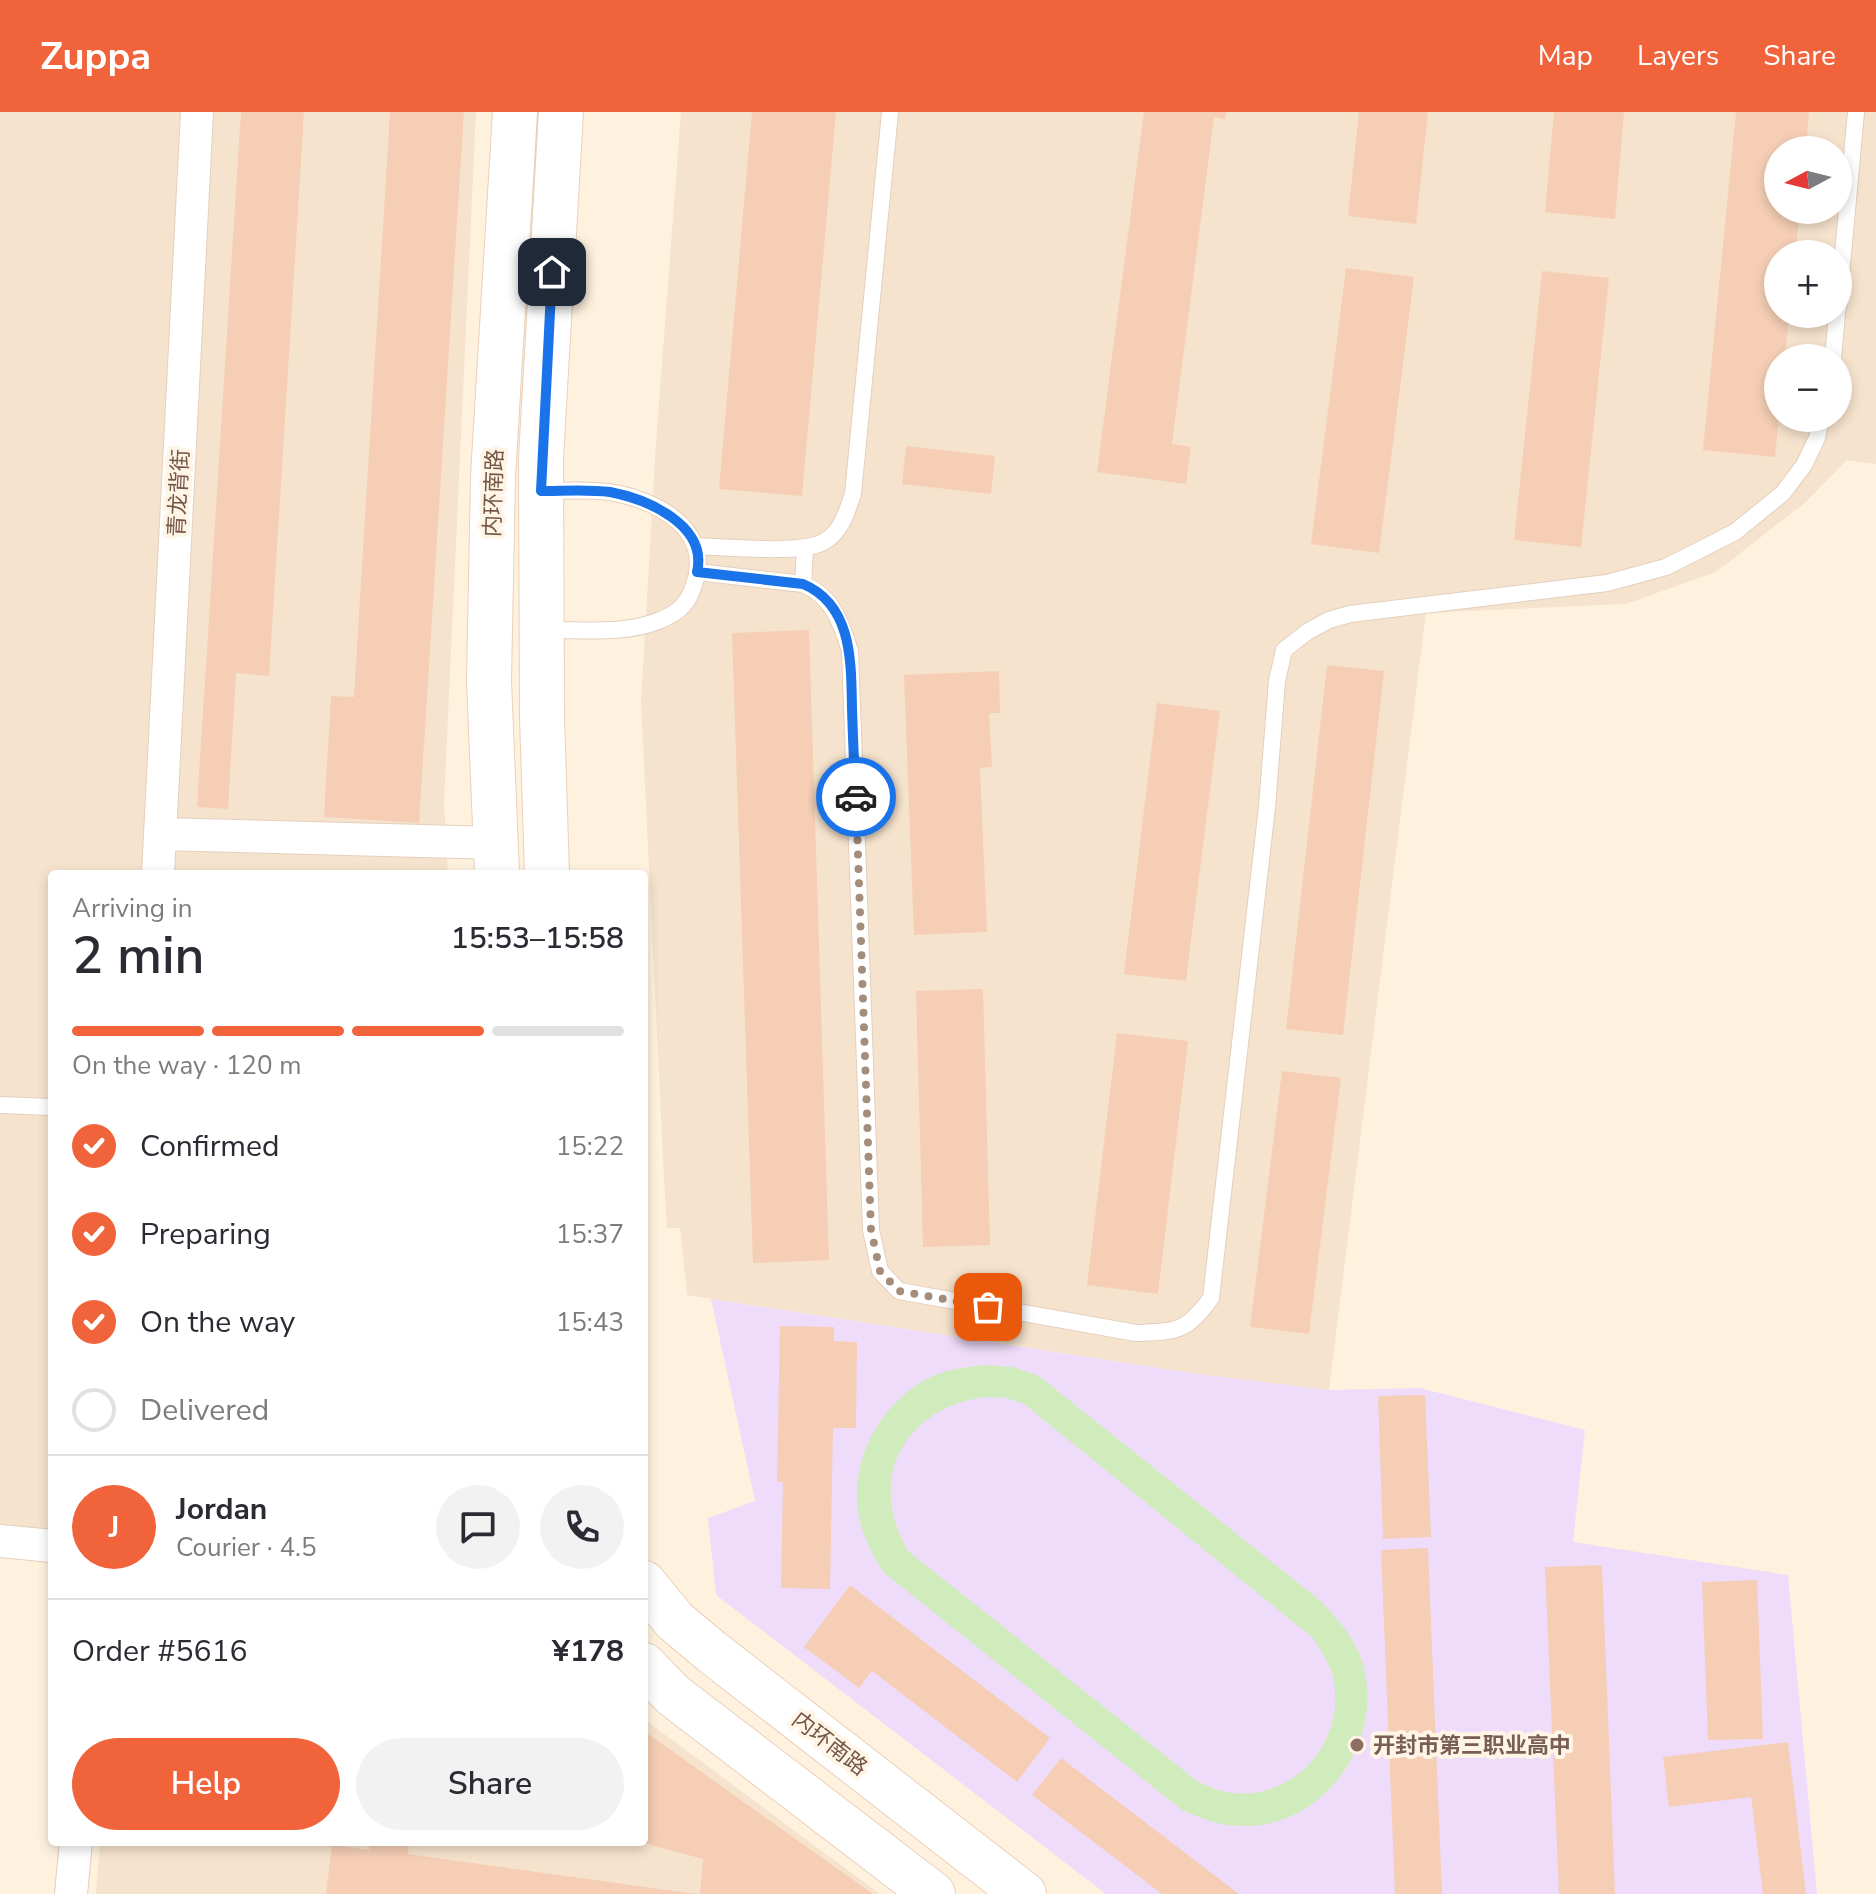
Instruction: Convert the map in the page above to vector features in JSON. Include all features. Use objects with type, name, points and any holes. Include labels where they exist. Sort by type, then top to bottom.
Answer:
[{"type":"street","name":"青龙背街","points":[[158,870],[197,112]]},
{"type":"street","name":"内环南路","points":[[497,858],[489,681],[492,492],[515,112]]},
{"type":"street","points":[[547,870],[541,491],[561,112]]},
{"type":"street","points":[[162,834],[497,858]]},
{"type":"street","points":[[0,1541],[48,1546]]},
{"type":"street","name":"内环南路","points":[[648,1588],[675,1621],[712,1652],[1024,1894]]},
{"type":"street","points":[[648,1669],[673,1695],[933,1894]]},
{"type":"street","points":[[71,1894],[76,1846]]},
{"type":"lane","points":[[696,546],[805,549],[825,542],[841,526],[853,494],[890,112]]},
{"type":"lane","points":[[1844,240],[1856,112]]},
{"type":"lane","points":[[697,572],[803,584],[817,590],[838,616],[850,651],[871,1230],[880,1271],[899,1291],[1136,1333],[1169,1331],[1193,1322],[1211,1298],[1267,807],[1277,681],[1284,650],[1329,620],[1350,614],[1607,583],[1666,567],[1735,532],[1783,493],[1804,465],[1818,432]]},
{"type":"lane","points":[[541,491],[607,492],[642,500],[671,517],[688,532],[700,562],[691,598],[677,612],[656,622],[626,629],[541,630]]},
{"type":"lane","points":[[803,584],[805,549]]},
{"type":"lane","points":[[0,1105],[48,1107]]},
{"type":"shaded area","points":[[0,112],[476,112],[444,803],[448,870],[48,870],[48,1540],[0,1534]]},
{"type":"shaded area","points":[[681,112],[1876,112],[1876,464],[1847,460],[1806,502],[1716,572],[1626,604],[1426,613],[1329,1390],[1198,1374],[687,1295],[680,1228],[667,1228],[641,702],[656,442]]},
{"type":"shaded area","name":"开封市第三职业高中","points":[[711,1299],[1198,1374],[1329,1390],[1420,1388],[1585,1430],[1573,1542],[1788,1575],[1817,1894],[1106,1894],[716,1595],[708,1518],[755,1501]]},
{"type":"shaded area","points":[[648,1722],[880,1894],[96,1894],[100,1846],[648,1846]]},
{"type":"green space","points":[[985,1365],[1013,1367],[1039,1376],[1317,1598],[1352,1639],[1364,1668],[1367,1699],[1363,1729],[1353,1757],[1336,1782],[1315,1802],[1289,1817],[1260,1825],[1222,1824],[1182,1810],[883,1572],[864,1535],[857,1500],[858,1479],[871,1438],[882,1419],[912,1388],[937,1374]],"holes":[[[986,1397],[1006,1398],[1024,1404],[1313,1638],[1333,1677],[1335,1700],[1332,1722],[1324,1742],[1312,1760],[1296,1775],[1278,1786],[1256,1793],[1224,1792],[1197,1781],[908,1551],[896,1524],[891,1498],[893,1473],[900,1451],[914,1431],[933,1415],[957,1404]]]},
{"type":"building","points":[[241,112],[304,112],[269,676],[236,673],[228,809],[197,807]]},
{"type":"building","points":[[390,112],[464,112],[419,823],[324,817],[331,696],[354,697]]},
{"type":"building","points":[[752,112],[836,112],[802,496],[719,489]]},
{"type":"building","points":[[1144,112],[1226,112],[1225,119],[1214,117],[1172,444],[1191,447],[1186,484],[1097,472]]},
{"type":"building","points":[[1359,112],[1428,112],[1416,224],[1348,216]]},
{"type":"building","points":[[1554,112],[1624,112],[1615,219],[1545,212]]},
{"type":"building","points":[[1736,112],[1809,112],[1807,136],[1764,136],[1764,224],[1798,224],[1797,240],[1764,240],[1764,328],[1788,328],[1786,344],[1764,344],[1764,432],[1778,432],[1775,457],[1703,450]]},
{"type":"building","points":[[1346,268],[1414,277],[1379,553],[1311,544]]},
{"type":"building","points":[[1542,271],[1609,278],[1581,547],[1514,540]]},
{"type":"building","points":[[906,446],[995,456],[991,494],[902,484]]},
{"type":"building","points":[[809,630],[829,1260],[753,1263],[732,633]]},
{"type":"building","points":[[1327,665],[1384,671],[1343,1035],[1286,1029]]},
{"type":"building","points":[[999,671],[1000,713],[989,713],[992,767],[980,768],[987,932],[914,935],[904,675]]},
{"type":"building","points":[[1157,703],[1220,711],[1186,981],[1124,974]]},
{"type":"building","points":[[983,989],[990,1245],[923,1247],[916,991]]},
{"type":"building","points":[[1117,1033],[1188,1041],[1158,1294],[1087,1285]]},
{"type":"building","points":[[1282,1071],[1341,1078],[1309,1334],[1250,1327]]},
{"type":"building","points":[[780,1326],[834,1327],[834,1341],[857,1342],[856,1428],[833,1428],[830,1589],[781,1588],[783,1482],[777,1482]]},
{"type":"building","points":[[1425,1395],[1431,1537],[1383,1539],[1378,1396]]},
{"type":"building","points":[[1428,1548],[1442,1894],[1395,1894],[1381,1550]]},
{"type":"building","points":[[1602,1565],[1615,1894],[1559,1894],[1545,1567]]},
{"type":"building","points":[[1757,1580],[1763,1739],[1708,1740],[1702,1582]]},
{"type":"building","points":[[850,1585],[1050,1738],[1017,1782],[872,1671],[859,1688],[804,1647]]},
{"type":"building","points":[[648,1734],[873,1894],[700,1894],[703,1859],[648,1844]]},
{"type":"building","points":[[1788,1742],[1806,1894],[1763,1894],[1751,1797],[1669,1807],[1663,1757]]},
{"type":"building","points":[[1061,1758],[1239,1894],[1162,1894],[1032,1795]]},
{"type":"building","points":[[332,1846],[369,1850],[370,1846],[409,1846],[408,1854],[696,1894],[326,1894]]},
{"type":"way so far","points":[[856,797],[871,1230],[880,1271],[899,1291],[988,1307]]},
{"type":"place","name":"开封市第三职业高中","points":[[1357,1745]]},
{"type":"route","points":[[552,272],[541,491],[607,492],[642,500],[671,517],[688,532],[700,562],[697,572],[803,584],[817,590],[838,616],[850,651],[856,797]]}]
